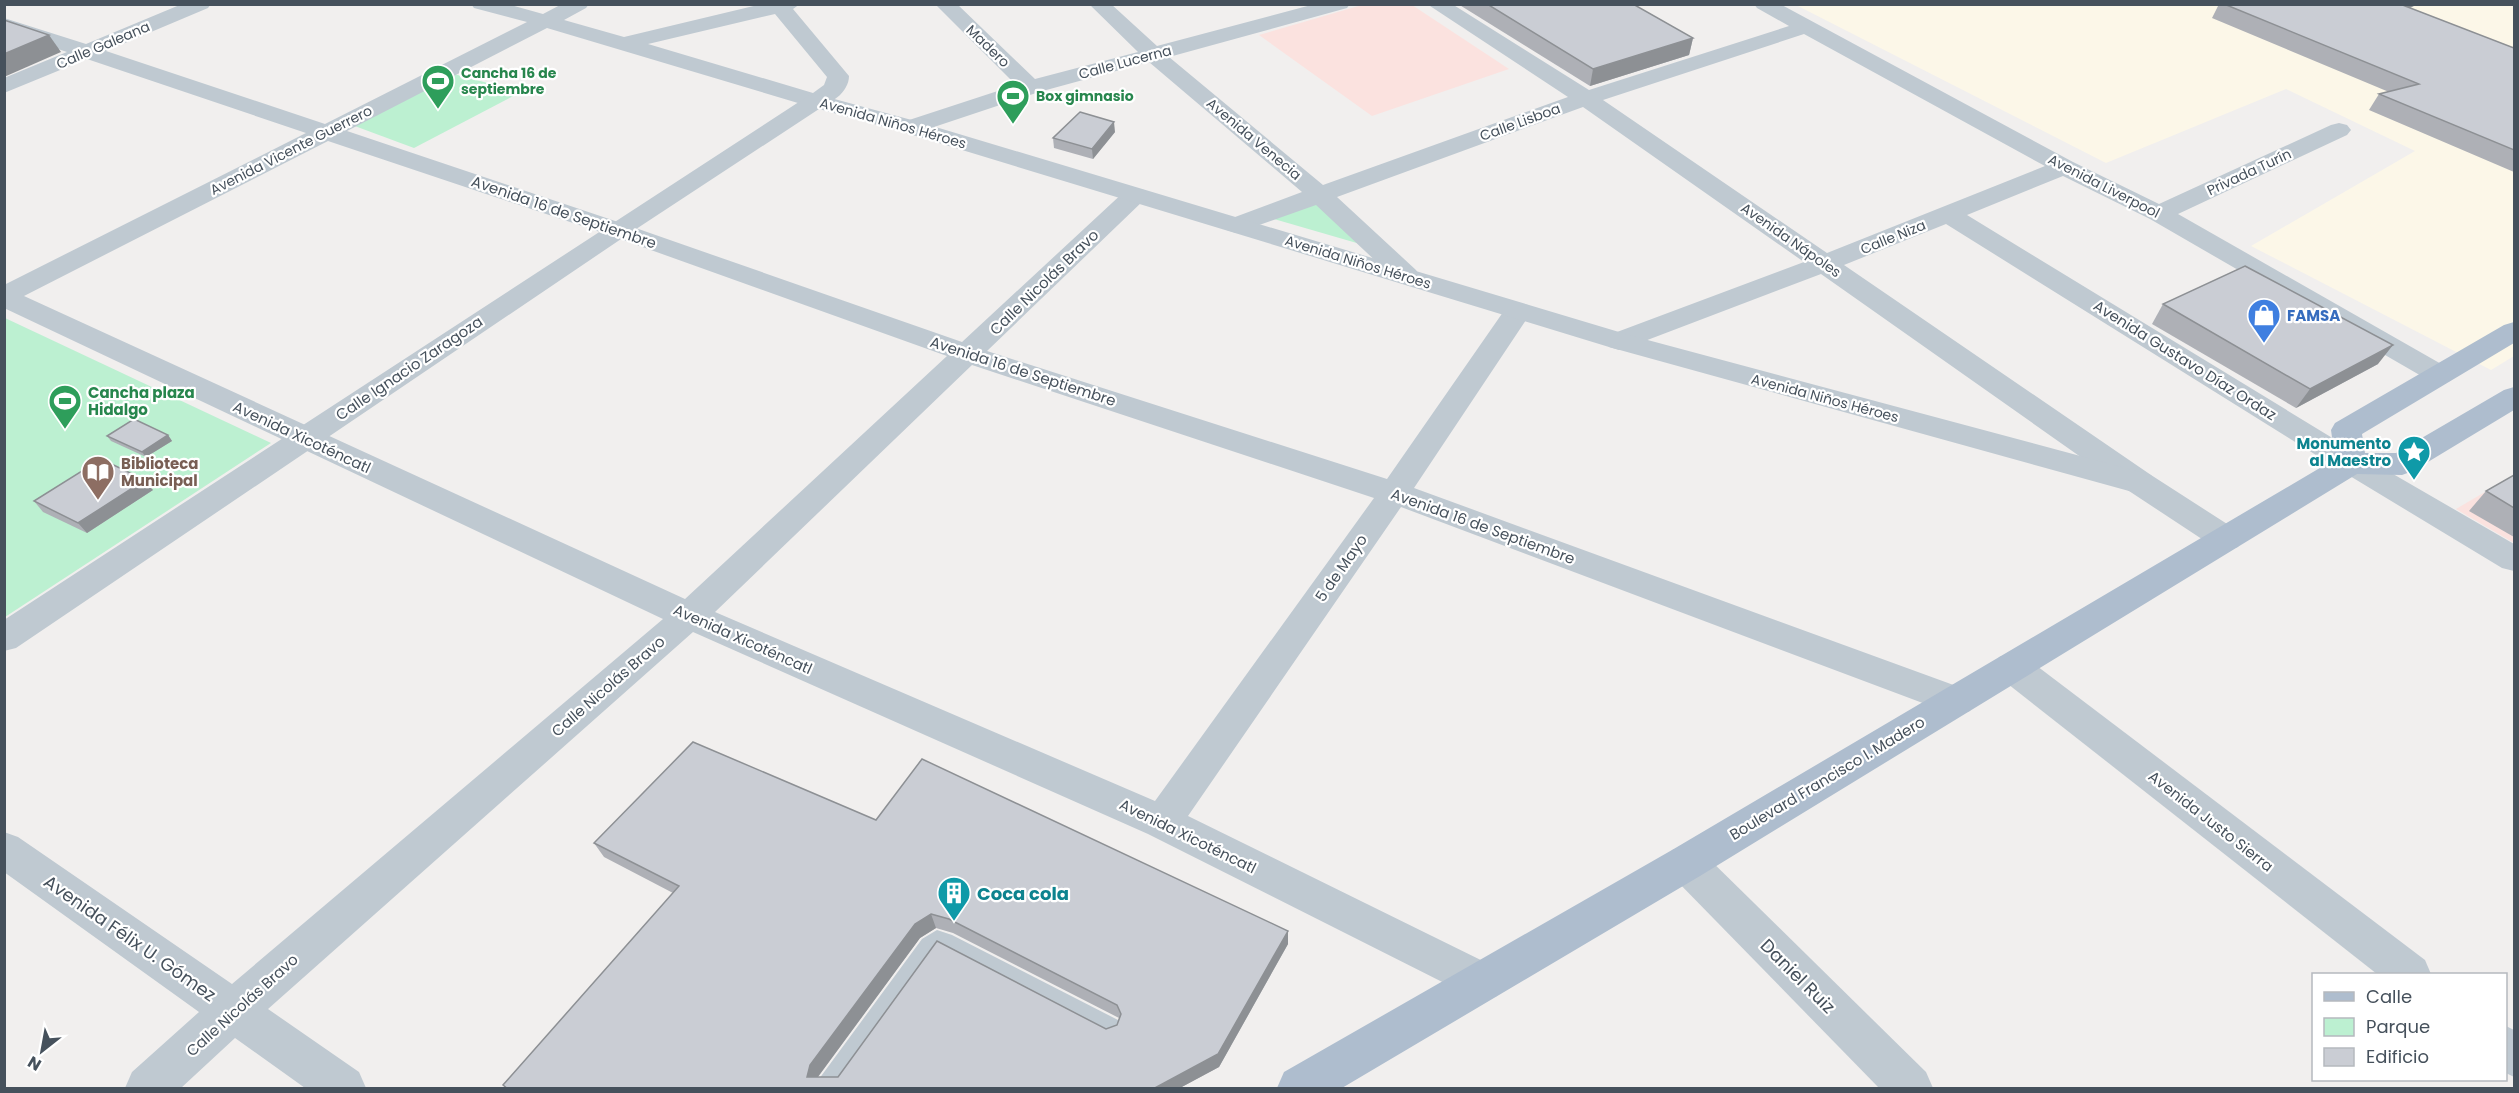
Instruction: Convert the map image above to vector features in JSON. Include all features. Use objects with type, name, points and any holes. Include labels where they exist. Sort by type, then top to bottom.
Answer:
[{"type":"main road","points":[[2514,331],[2346,430],[2351,463],[2402,464],[2514,397]]},
{"type":"main road","name":"Boulevard Francisco I. Madero","points":[[1300,1089],[1686,863],[2351,463]]},
{"type":"street","name":"Calle Galeana","points":[[4,86],[201,4]]},
{"type":"street","name":"Avenida Niños Héroes","points":[[481,4],[911,127],[1619,341],[2140,483],[2226,539]]},
{"type":"street","name":"Avenida Vicente Guerrero","points":[[4,297],[579,4]]},
{"type":"street","name":"Madero","points":[[945,4],[1031,87]]},
{"type":"street","name":"Avenida Venecia","points":[[1099,4],[1154,55],[1318,193],[1407,276]]},
{"type":"street","name":"Calle Lucerna","points":[[911,127],[1031,87],[1340,4]]},
{"type":"street","name":"Avenida Nápoles","points":[[1437,4],[1586,98],[2140,483]]},
{"type":"street","name":"Avenida Liverpool","points":[[1764,4],[2064,166],[2159,214],[2440,375]]},
{"type":"street","points":[[621,45],[783,5]]},
{"type":"street","name":"Calle Ignacio Zaragoza","points":[[4,638],[832,90],[838,83],[838,76],[783,5]]},
{"type":"street","name":"Avenida 16 de Septiembre","points":[[4,24],[618,230],[968,354],[1394,493],[1957,700]]},
{"type":"street","name":"Calle Lisboa","points":[[1236,225],[1318,193],[1586,98],[1806,27]]},
{"type":"street","name":"Privada Turín","points":[[2159,214],[2339,130]]},
{"type":"street","name":"Calle Niza","points":[[1619,341],[1826,263],[2064,166]]},
{"type":"street","name":"Calle Nicolás Bravo","points":[[148,1089],[233,1011],[689,616],[1135,195]]},
{"type":"street","name":"Avenida Gustavo Díaz Ordaz","points":[[1950,214],[2351,463],[2514,559]]},
{"type":"street","name":"Avenida Xicoténcatl","points":[[4,297],[689,616],[1162,822],[1482,982]]},
{"type":"street","name":"5 de Mayo","points":[[1162,822],[1394,493],[1518,311]]},
{"type":"street","name":"Avenida Justo Sierra","points":[[2012,667],[2407,973]]},
{"type":"street","name":"Avenida Félix U. Gómez","points":[[4,849],[343,1089]]},
{"type":"street","name":"Daniel Ruiz","points":[[1686,863],[1910,1089]]},
{"type":"lane","points":[[828,1089],[930,946],[937,941],[944,942],[1109,1028]]},
{"type":"shaded area","points":[[1362,5],[1412,5],[1509,69],[1372,116],[1259,35]]},
{"type":"shaded area","points":[[1796,5],[2514,5],[2514,356],[2491,370],[2251,246],[2415,151],[2286,89],[2106,163]]},
{"type":"shaded area","points":[[2514,475],[2514,543],[2456,509]]},
{"type":"green space","name":"Cancha 16 de septiembre","points":[[454,74],[521,92],[414,148],[352,125]]},
{"type":"green space","points":[[1317,202],[1367,246],[1274,219]]},
{"type":"green space","points":[[5,318],[271,443],[5,617]]},
{"type":"building","points":[[1487,4],[1633,4],[1693,38],[1593,69]]},
{"type":"building","points":[[2224,4],[2400,4],[2514,48],[2514,150],[2379,94],[2419,84]]},
{"type":"building","points":[[4,20],[49,35],[4,54]]},
{"type":"building","points":[[1080,112],[1114,122],[1092,149],[1053,138]]},
{"type":"building","name":"FAMSA","points":[[2245,266],[2393,345],[2310,389],[2163,304]]},
{"type":"building","points":[[134,419],[168,435],[142,452],[107,436]]},
{"type":"building","name":"Biblioteca Municipal","points":[[101,459],[145,480],[78,523],[34,501]]},
{"type":"building","points":[[2514,475],[2514,508],[2486,491]]},
{"type":"building","name":"Coca cola","points":[[693,742],[876,820],[922,759],[1288,931],[1218,1054],[1153,1089],[508,1089],[503,1085],[679,886],[594,843]],"holes":[[[931,914],[949,919],[1117,1005],[1121,1014],[1117,1025],[1106,1029],[937,941],[838,1077],[807,1077],[810,1065],[915,924]]]},
{"type":"place","name":"Cancha 16 de septiembre","points":[[438,110]]},
{"type":"place","name":"Box gimnasio","points":[[1013,125]]},
{"type":"place","name":"FAMSA","points":[[2264,344]]},
{"type":"place","name":"Cancha plaza Hidalgo","points":[[65,430]]},
{"type":"place","name":"Monumento al Maestro","points":[[2414,481]]},
{"type":"place","name":"Biblioteca Municipal","points":[[98,501]]},
{"type":"place","name":"Coca cola","points":[[954,922]]}]
